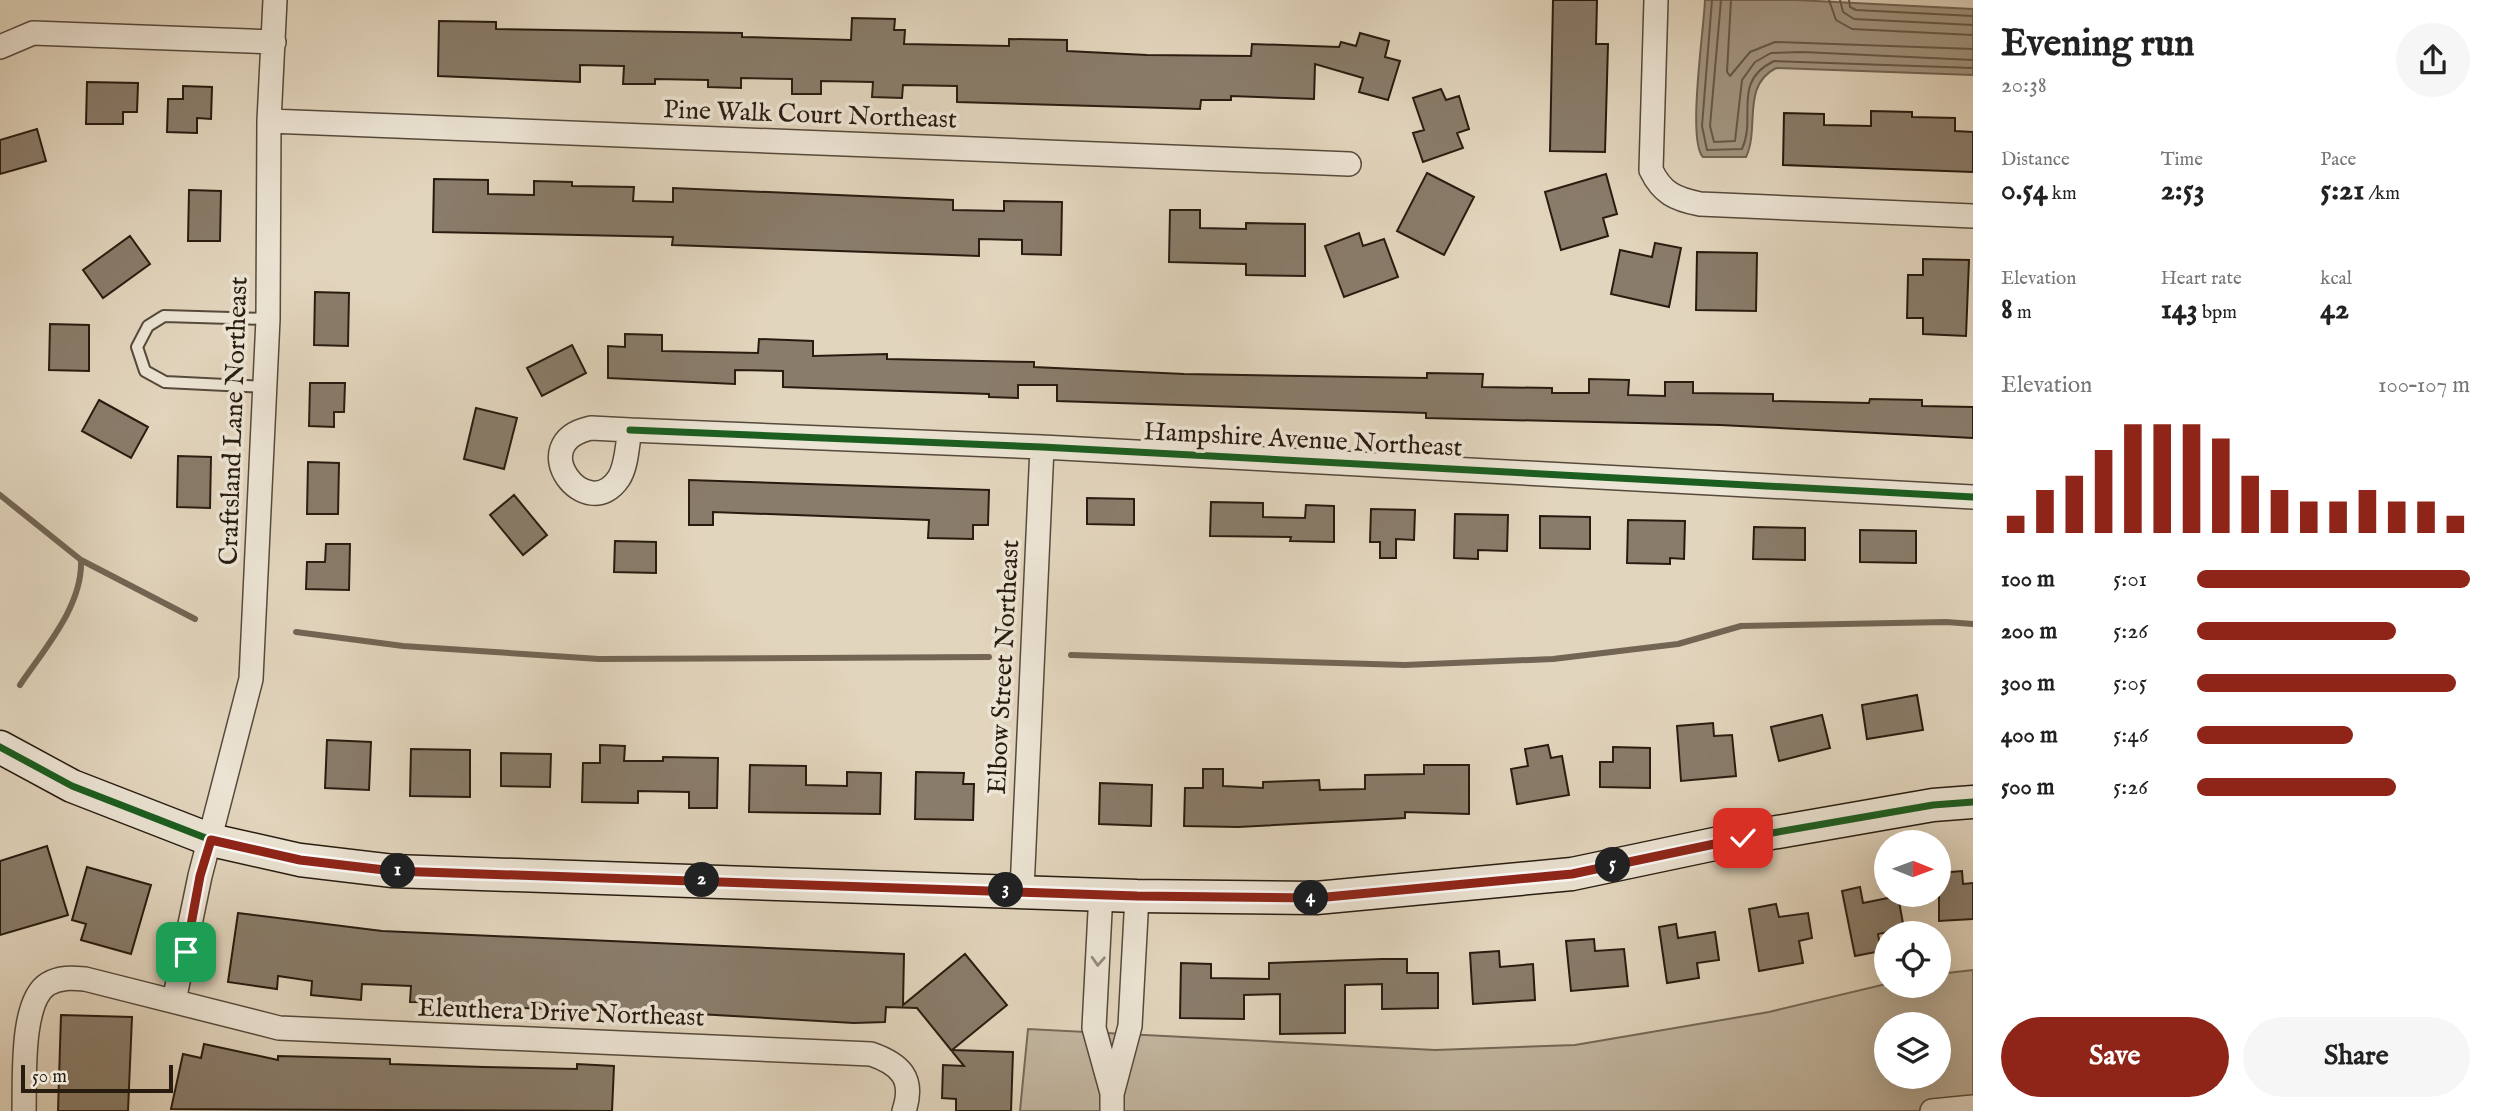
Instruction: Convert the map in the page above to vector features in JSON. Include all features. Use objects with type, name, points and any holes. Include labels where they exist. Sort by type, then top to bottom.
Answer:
[{"type":"street","name":"Craftsland Lane Northeast","points":[[211,840],[251,679],[268,319],[269,121],[275,0]]},
{"type":"street","points":[[1656,0],[1651,170],[1659,188],[1677,199],[1700,204],[1973,216]]},
{"type":"street","points":[[0,47],[33,33],[274,42]]},
{"type":"street","name":"Pine Walk Court Northeast","points":[[269,121],[1349,164]]},
{"type":"street","name":"Hampshire Avenue Northeast","points":[[630,430],[1042,447],[1973,497]]},
{"type":"street","name":"Elbow Street Northeast","points":[[1022,890],[1042,447]]},
{"type":"street","points":[[0,747],[72,786],[211,840],[300,860],[393,871],[1101,892],[1137,896],[1316,898],[1572,874],[1743,838],[1933,805],[1973,802]]},
{"type":"street","points":[[174,1000],[200,876],[211,840]]},
{"type":"street","points":[[1101,892],[1094,1028],[1112,1103]]},
{"type":"street","points":[[1112,1103],[1130,1026],[1137,896]]},
{"type":"street","name":"Eleuthera Drive Northeast","points":[[24,1111],[29,1015],[45,985],[62,978],[85,979],[279,1028],[871,1054],[893,1062],[905,1076],[908,1098],[904,1111]]},
{"type":"street","points":[[1932,1111],[1973,1107]]},
{"type":"lane","points":[[264,387],[165,382],[145,371],[137,347],[148,326],[164,316],[268,319]]},
{"type":"shaded area","points":[[1973,970],[1973,1111],[1020,1111],[1028,1029],[1435,1050],[1575,1045],[1769,1012],[1874,987],[1874,998],[1951,998],[1951,973]]},
{"type":"water","points":[[1705,0],[1796,0],[1973,9],[1973,75],[1776,68],[1765,76],[1755,96],[1752,133],[1746,157],[1703,157],[1698,147],[1696,108]]},
{"type":"building","points":[[1553,0],[1597,0],[1596,44],[1608,44],[1605,152],[1550,151]]},
{"type":"building","points":[[852,18],[895,19],[894,30],[905,30],[904,44],[1009,46],[1009,39],[1067,40],[1067,51],[1147,55],[1251,56],[1252,44],[1339,47],[1341,42],[1356,46],[1360,33],[1389,41],[1385,57],[1400,61],[1388,100],[1359,92],[1363,78],[1315,64],[1314,99],[1231,96],[1231,100],[1201,100],[1200,109],[957,102],[957,86],[903,85],[902,98],[872,97],[873,82],[821,81],[821,94],[792,94],[792,79],[741,78],[741,88],[708,87],[708,80],[655,79],[655,84],[623,84],[624,66],[580,65],[580,82],[438,76],[439,21],[496,22],[496,29],[742,33],[742,37],[851,40]]},
{"type":"building","points":[[87,82],[138,83],[137,112],[123,112],[123,124],[86,124]]},
{"type":"building","points":[[183,86],[212,87],[211,119],[197,118],[197,133],[167,132],[168,99],[183,99]]},
{"type":"building","points":[[1441,89],[1446,100],[1459,96],[1469,129],[1457,133],[1463,148],[1423,162],[1413,133],[1424,130],[1413,98]]},
{"type":"building","points":[[1871,111],[1912,112],[1912,117],[1955,118],[1955,131],[1973,132],[1973,172],[1783,165],[1784,113],[1824,114],[1824,125],[1871,126]]},
{"type":"building","points":[[37,129],[46,161],[0,174],[0,140]]},
{"type":"building","points":[[1427,173],[1474,197],[1444,255],[1397,231]]},
{"type":"building","points":[[1606,174],[1617,214],[1603,218],[1608,236],[1561,250],[1545,192]]},
{"type":"building","points":[[434,179],[488,180],[488,194],[534,195],[534,181],[572,182],[572,186],[634,187],[633,201],[673,202],[673,188],[953,200],[953,210],[1004,211],[1004,201],[1062,202],[1061,255],[1022,254],[1022,240],[979,239],[979,256],[672,245],[673,237],[433,232]]},
{"type":"building","points":[[189,190],[221,191],[220,241],[188,241]]},
{"type":"building","points":[[1170,210],[1200,210],[1200,228],[1246,229],[1246,223],[1305,224],[1305,276],[1246,275],[1246,264],[1169,262]]},
{"type":"building","points":[[1359,233],[1363,246],[1384,239],[1398,277],[1344,297],[1325,246]]},
{"type":"building","points":[[130,236],[150,264],[103,298],[83,270]]},
{"type":"building","points":[[1655,243],[1681,248],[1669,307],[1611,294],[1620,250],[1652,257]]},
{"type":"building","points":[[1697,252],[1757,253],[1756,311],[1696,310]]},
{"type":"building","points":[[1923,259],[1969,260],[1966,336],[1923,334],[1923,318],[1907,318],[1908,275],[1923,275]]},
{"type":"building","points":[[315,292],[349,293],[348,346],[314,345]]},
{"type":"building","points":[[50,324],[89,325],[89,371],[49,370]]},
{"type":"building","points":[[625,334],[662,335],[662,351],[758,353],[759,339],[813,341],[813,356],[887,354],[887,359],[1034,362],[1034,367],[1184,374],[1427,378],[1427,373],[1483,374],[1482,387],[1552,388],[1552,393],[1589,393],[1589,379],[1629,380],[1628,395],[1665,396],[1665,382],[1693,382],[1693,393],[1773,394],[1773,401],[1869,403],[1870,399],[1922,400],[1922,406],[1973,407],[1973,438],[1720,425],[1426,418],[1426,413],[1057,401],[1057,385],[1018,385],[1018,398],[989,397],[989,394],[783,387],[783,371],[735,370],[735,384],[608,378],[608,346],[625,347]]},
{"type":"building","points":[[572,345],[586,373],[542,396],[527,368]]},
{"type":"building","points":[[310,383],[345,383],[344,412],[334,412],[334,427],[309,426]]},
{"type":"building","points":[[99,400],[148,427],[131,458],[82,431]]},
{"type":"building","points":[[476,408],[517,418],[504,469],[464,459]]},
{"type":"building","points":[[178,456],[211,457],[210,508],[177,507]]},
{"type":"building","points":[[308,462],[339,463],[338,514],[307,514]]},
{"type":"building","points":[[689,480],[989,490],[988,525],[973,525],[973,539],[928,538],[929,520],[713,512],[713,525],[689,525]]},
{"type":"building","points":[[514,495],[547,535],[523,555],[490,515]]},
{"type":"building","points":[[1087,498],[1134,499],[1134,525],[1087,524]]},
{"type":"building","points":[[1211,502],[1263,503],[1263,517],[1305,518],[1306,505],[1334,506],[1334,542],[1290,541],[1291,537],[1210,536]]},
{"type":"building","points":[[1371,509],[1415,510],[1414,540],[1396,539],[1396,558],[1380,558],[1380,542],[1370,542]]},
{"type":"building","points":[[1455,514],[1508,515],[1507,551],[1478,550],[1478,559],[1454,558]]},
{"type":"building","points":[[1540,516],[1590,517],[1590,549],[1540,548]]},
{"type":"building","points":[[1628,520],[1685,521],[1684,559],[1670,558],[1670,564],[1627,563]]},
{"type":"building","points":[[1754,527],[1805,528],[1805,560],[1753,559]]},
{"type":"building","points":[[1860,530],[1916,531],[1916,563],[1860,562]]},
{"type":"building","points":[[615,541],[656,542],[656,573],[614,572]]},
{"type":"building","points":[[326,544],[350,544],[349,590],[306,589],[307,562],[325,562]]},
{"type":"building","points":[[1917,695],[1923,730],[1867,739],[1862,705]]},
{"type":"building","points":[[1822,715],[1830,748],[1779,761],[1771,727]]},
{"type":"building","points":[[1713,723],[1714,736],[1732,735],[1736,776],[1681,781],[1677,726]]},
{"type":"building","points":[[327,740],[371,742],[369,790],[325,788]]},
{"type":"building","points":[[600,745],[625,746],[624,761],[663,761],[663,757],[718,758],[717,808],[689,808],[689,792],[638,791],[638,803],[582,802],[583,763],[600,763]]},
{"type":"building","points":[[1548,745],[1551,758],[1562,756],[1569,795],[1517,804],[1511,769],[1528,766],[1525,749]]},
{"type":"building","points":[[1613,747],[1650,748],[1650,788],[1600,787],[1600,762],[1613,762]]},
{"type":"building","points":[[411,749],[470,750],[470,797],[410,796]]},
{"type":"building","points":[[501,753],[551,754],[550,787],[501,786]]},
{"type":"building","points":[[750,765],[806,766],[806,785],[847,786],[847,772],[881,773],[880,814],[749,812]]},
{"type":"building","points":[[1424,765],[1469,765],[1469,814],[1405,812],[1405,818],[1238,827],[1184,826],[1185,788],[1203,788],[1203,769],[1223,769],[1223,786],[1263,788],[1263,782],[1319,780],[1320,790],[1365,789],[1365,775],[1424,774]]},
{"type":"building","points":[[916,772],[964,773],[963,784],[974,784],[973,820],[915,819]]},
{"type":"building","points":[[1100,783],[1152,785],[1151,826],[1099,824]]},
{"type":"building","points":[[47,846],[68,915],[0,935],[0,861]]},
{"type":"building","points":[[87,867],[151,885],[131,954],[81,940],[86,924],[72,920]]},
{"type":"building","points":[[1962,871],[1963,884],[1973,883],[1973,919],[1939,921],[1939,907],[1951,907],[1951,872]]},
{"type":"building","points":[[1860,887],[1863,903],[1874,901],[1874,907],[1900,907],[1903,921],[1874,921],[1874,952],[1855,956],[1842,891]]},
{"type":"building","points":[[1776,904],[1779,917],[1808,913],[1812,938],[1799,941],[1803,963],[1759,971],[1749,909]]},
{"type":"building","points":[[238,913],[382,931],[904,954],[903,1005],[965,954],[1007,1005],[952,1050],[1013,1052],[1011,1111],[956,1111],[956,1099],[942,1098],[943,1065],[964,1066],[917,1008],[886,1007],[885,1022],[854,1023],[646,1011],[472,1007],[472,1003],[410,1002],[411,986],[362,984],[361,1000],[311,995],[312,981],[278,976],[277,989],[228,982]]},
{"type":"building","points":[[1676,924],[1678,938],[1715,932],[1719,960],[1697,963],[1699,978],[1667,983],[1659,927]]},
{"type":"building","points":[[1594,939],[1595,951],[1624,949],[1628,986],[1571,991],[1566,941]]},
{"type":"building","points":[[1499,951],[1500,967],[1533,964],[1535,1000],[1473,1004],[1470,953]]},
{"type":"building","points":[[1407,959],[1407,973],[1438,973],[1438,1008],[1382,1009],[1382,984],[1345,985],[1345,1033],[1280,1034],[1280,994],[1244,995],[1244,1019],[1180,1018],[1181,963],[1211,964],[1211,978],[1269,979],[1269,963]]},
{"type":"building","points":[[61,1015],[132,1017],[128,1111],[58,1111]]},
{"type":"building","points":[[204,1044],[278,1060],[278,1056],[390,1059],[390,1064],[484,1067],[577,1069],[577,1064],[614,1066],[612,1111],[171,1109],[183,1054],[201,1058]]},
{"type":"waterway","points":[[0,495],[81,560],[195,619]]},
{"type":"waterway","points":[[20,685],[69,610],[76,594],[81,560]]},
{"type":"waterway","points":[[1071,655],[1405,665],[1553,659],[1678,644],[1741,626],[1946,622],[1973,624]]},
{"type":"waterway","points":[[296,632],[403,646],[599,659],[989,657]]},
{"type":"cycle path","points":[[630,430],[1042,447],[1973,497]]},
{"type":"cycle path","points":[[0,747],[72,786],[211,840],[300,860],[393,871],[1137,896],[1316,898],[1572,874],[1743,838],[1933,805],[1973,802]]},
{"type":"route","points":[[186,952],[200,876],[211,840],[300,860],[393,871],[1101,892],[1137,896],[1316,898],[1572,874],[1743,838]]}]
